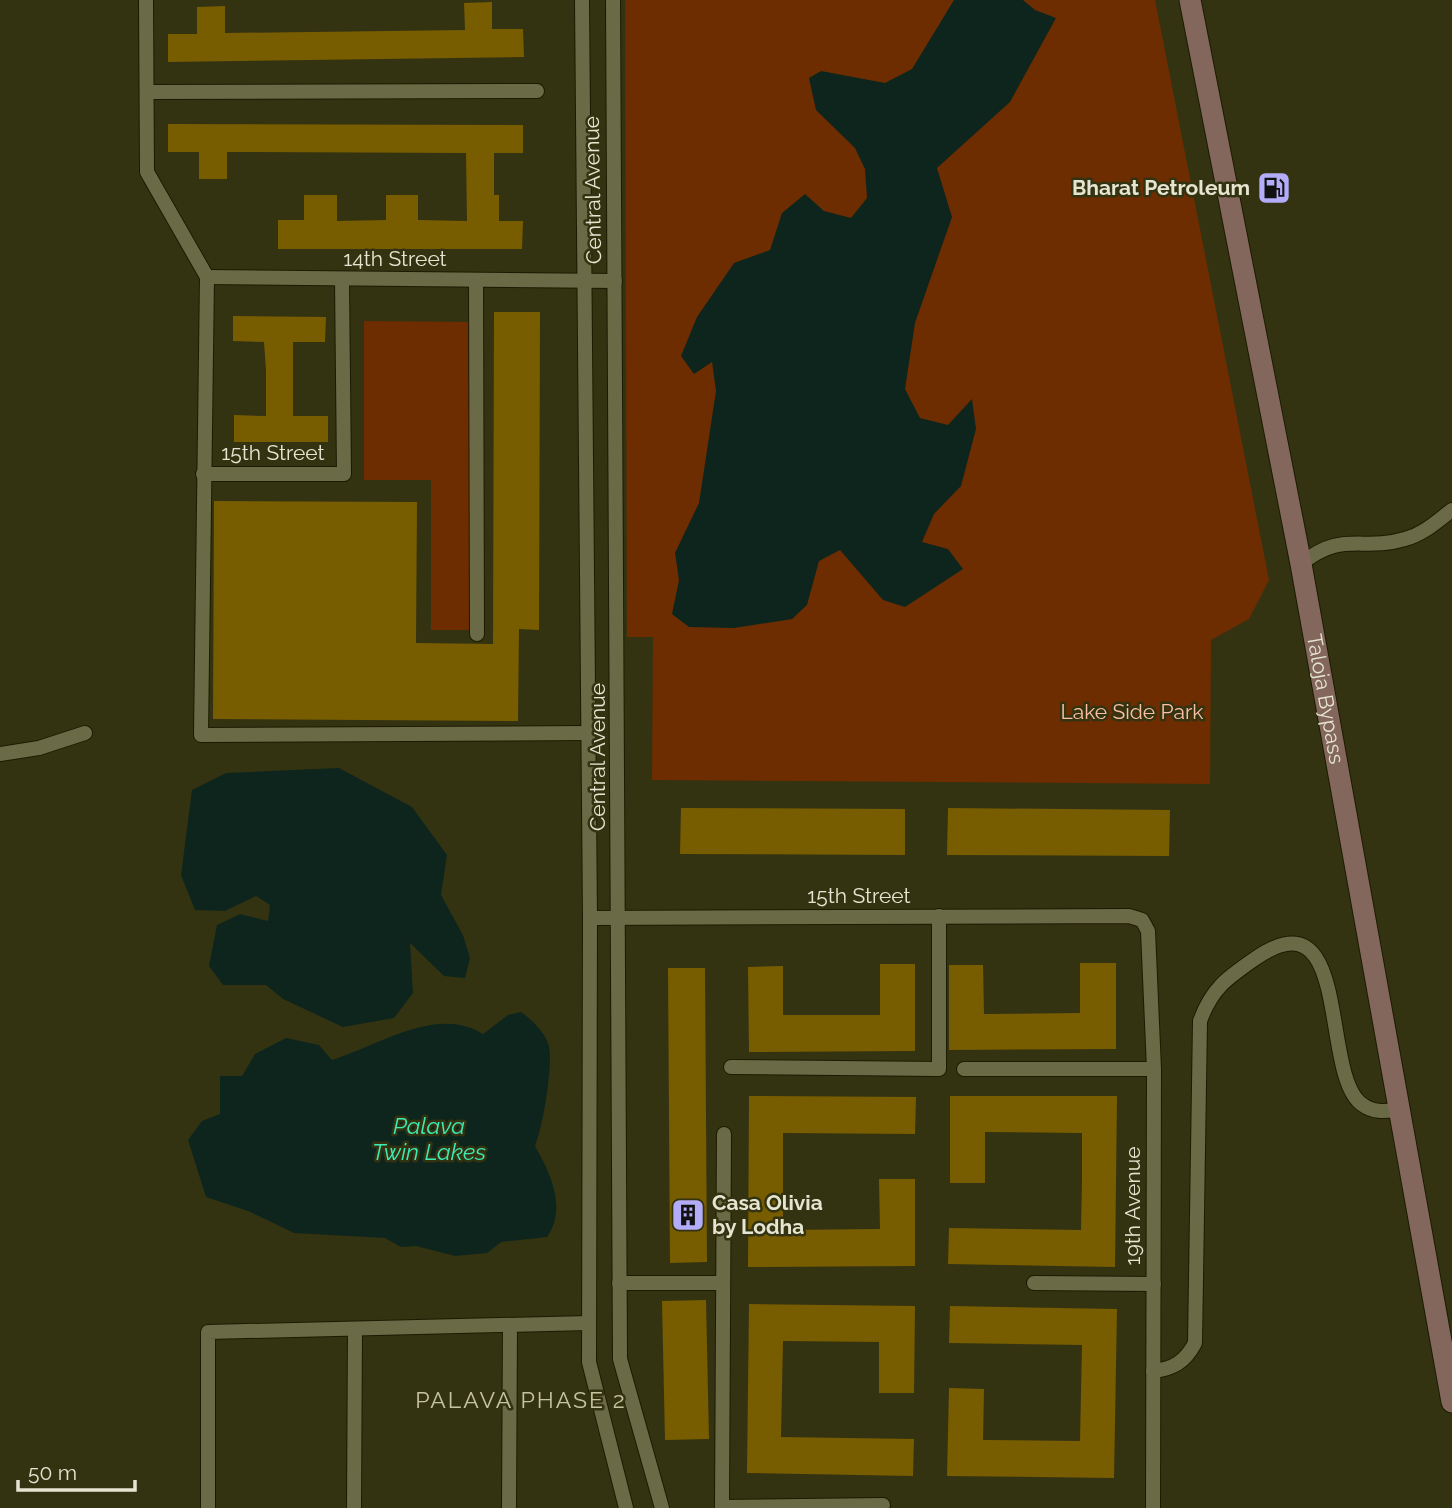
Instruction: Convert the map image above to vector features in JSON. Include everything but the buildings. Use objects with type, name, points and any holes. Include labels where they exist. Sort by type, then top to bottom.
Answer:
[{"type":"main road","name":"Taloja Bypass","points":[[1190,0],[1301,564],[1452,1402]]},
{"type":"street","points":[[146,0],[147,172],[207,277],[201,735],[589,733]]},
{"type":"street","name":"Central Avenue","points":[[582,0],[590,918],[589,1362],[626,1508]]},
{"type":"street","name":"Central Avenue","points":[[613,0],[620,917],[620,1359],[662,1508]]},
{"type":"street","points":[[147,92],[537,91]]},
{"type":"street","name":"14th Street","points":[[207,277],[342,281],[615,281]]},
{"type":"street","points":[[476,280],[477,634]]},
{"type":"street","name":"15th Street","points":[[203,474],[344,474],[342,281]]},
{"type":"street","points":[[1301,564],[1332,544],[1383,543],[1406,539],[1424,531],[1452,510]]},
{"type":"street","points":[[0,754],[39,748],[85,733]]},
{"type":"street","points":[[731,1066],[939,1069],[939,916]]},
{"type":"street","name":"15th Street","points":[[590,918],[1129,916]]},
{"type":"street","name":"19th Avenue","points":[[1129,916],[1142,920],[1148,931],[1154,1069],[1153,1508]]},
{"type":"street","points":[[1153,1371],[1170,1369],[1181,1362],[1195,1343],[1200,1021],[1209,996],[1256,958],[1275,947],[1305,948],[1315,954],[1326,981],[1345,1077],[1353,1093],[1361,1104],[1376,1111],[1399,1110]]},
{"type":"street","points":[[964,1069],[1154,1069]]},
{"type":"street","points":[[724,1134],[722,1507],[883,1505]]},
{"type":"street","points":[[619,1283],[723,1283]]},
{"type":"street","points":[[1034,1283],[1153,1283]]},
{"type":"street","points":[[208,1508],[208,1332],[589,1323]]},
{"type":"street","points":[[509,1508],[510,1325]]},
{"type":"street","points":[[354,1508],[355,1329]]},
{"type":"green space","name":"Lake Side Park","points":[[625,0],[1155,0],[1269,580],[1249,619],[1211,640],[1210,784],[652,780],[653,637],[627,637]]},
{"type":"green space","points":[[364,321],[472,322],[471,630],[431,630],[431,480],[364,480]]},
{"type":"water","points":[[954,0],[1023,0],[1035,10],[1056,18],[1010,102],[937,168],[952,217],[915,323],[905,389],[920,418],[948,425],[972,399],[976,429],[961,486],[934,514],[922,542],[948,549],[963,569],[905,607],[883,600],[840,550],[819,561],[807,605],[792,619],[734,628],[689,627],[672,614],[679,580],[675,553],[699,503],[716,391],[712,362],[694,374],[681,356],[697,317],[734,263],[770,250],[782,213],[805,194],[824,211],[851,218],[867,198],[865,169],[855,148],[816,110],[809,78],[821,71],[885,83],[912,69]]},
{"type":"water","points":[[339,768],[412,807],[447,855],[441,895],[463,935],[470,958],[465,978],[444,976],[410,943],[413,993],[394,1018],[343,1027],[283,999],[266,985],[223,985],[209,966],[217,925],[240,914],[268,921],[270,905],[256,896],[225,911],[195,910],[181,875],[192,790],[226,773]]},
{"type":"water","name":"Palava Twin Lakes","points":[[521,1012],[541,1031],[549,1046],[550,1067],[546,1096],[535,1146],[551,1180],[556,1203],[556,1215],[547,1237],[501,1242],[487,1253],[455,1256],[416,1246],[401,1247],[385,1238],[294,1233],[248,1211],[206,1197],[188,1140],[202,1121],[220,1114],[220,1076],[242,1076],[255,1054],[286,1038],[319,1045],[332,1060],[408,1030],[427,1026],[465,1026],[483,1034],[508,1015]]},
{"type":"place","name":"Bharat Petroleum","points":[[1274,188]]},
{"type":"place","name":"Casa Olivia by Lodha","points":[[688,1215]]},
{"type":"district","name":"PALAVA PHASE 2","points":[[521,1400]]}]
